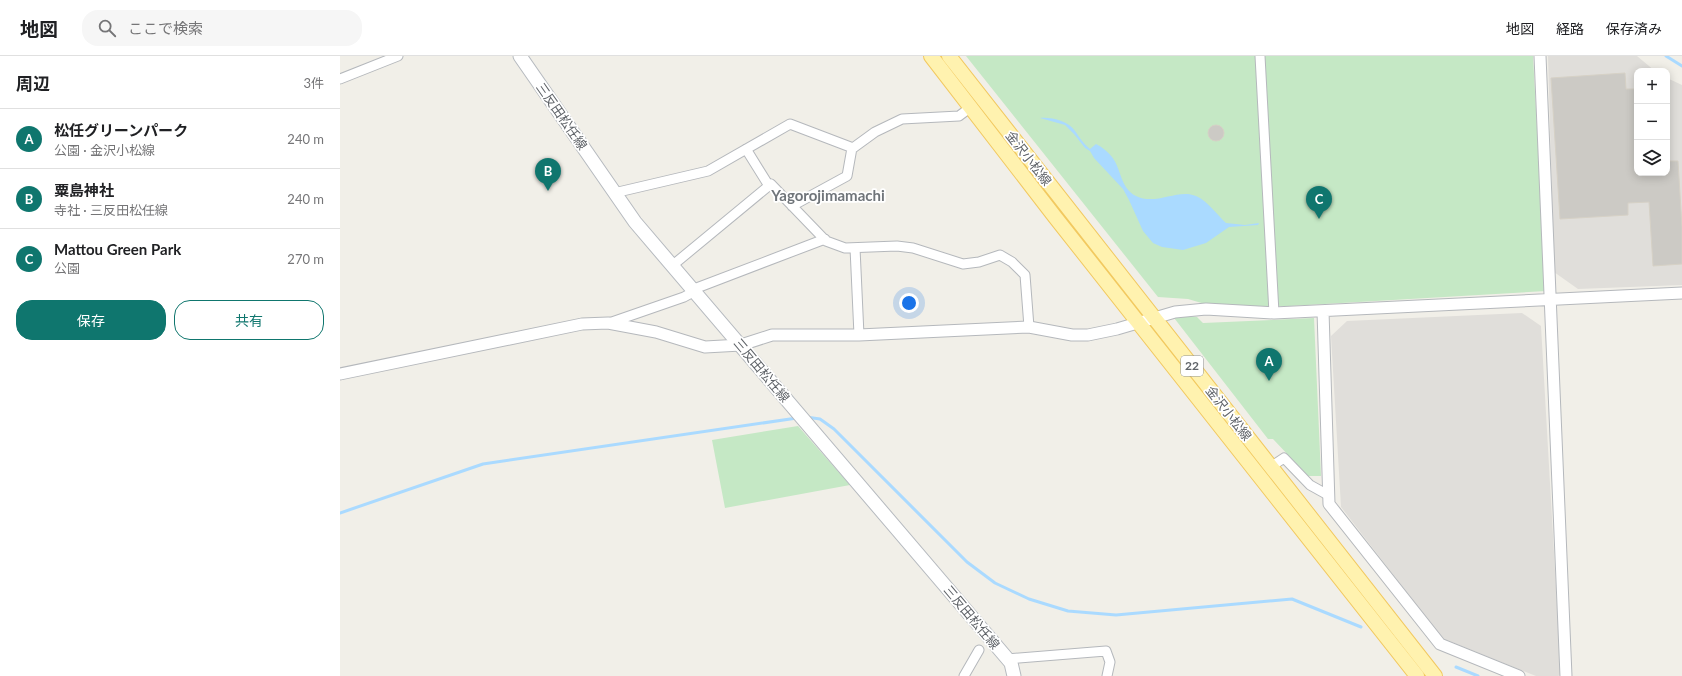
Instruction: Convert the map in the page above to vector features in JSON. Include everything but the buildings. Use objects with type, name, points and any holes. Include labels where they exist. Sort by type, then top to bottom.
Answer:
[{"type":"main road","name":"三反田松任線","points":[[520,56],[635,222],[742,345],[1011,663],[1014,676]]},
{"type":"main road","name":"金沢小松線","points":[[931,56],[972,107],[1055,217],[1417,676]]},
{"type":"main road","name":"金沢小松線","points":[[949,56],[1272,466],[1435,676]]},
{"type":"street","points":[[340,78],[398,56]]},
{"type":"street","points":[[1260,56],[1274,313]]},
{"type":"street","points":[[1540,56],[1566,676]]},
{"type":"street","points":[[792,206],[847,176],[852,148],[875,132],[902,119],[959,116],[972,107]]},
{"type":"street","points":[[614,193],[708,170],[790,124],[852,148]]},
{"type":"street","points":[[746,149],[769,186]]},
{"type":"street","points":[[673,265],[771,184],[825,239],[845,248],[897,246],[913,248],[963,264],[979,262],[1000,255],[1012,262],[1025,275],[1029,327]]},
{"type":"street","points":[[608,323],[684,297],[695,290],[825,239]]},
{"type":"street","points":[[855,248],[859,335]]},
{"type":"street","points":[[340,374],[582,324],[608,323],[656,332],[705,347],[742,345],[772,335],[859,335],[1029,327],[1072,335],[1088,335],[1155,319],[1175,312],[1206,309],[1274,313],[1682,293]]},
{"type":"street","points":[[1323,311],[1329,504],[1440,644],[1519,676]]},
{"type":"street","points":[[1272,466],[1284,458],[1310,485],[1328,495]]},
{"type":"street","points":[[964,676],[979,650]]},
{"type":"street","points":[[1007,659],[1106,651],[1110,662],[1107,676]]},
{"type":"shaded area","points":[[1548,56],[1637,56],[1651,68],[1634,68],[1634,176],[1670,176],[1670,79],[1682,85],[1682,285],[1578,289],[1554,272]]},
{"type":"shaded area","points":[[1522,313],[1541,326],[1561,675],[1558,676],[1536,676],[1442,638],[1341,507],[1331,336],[1347,321]]},
{"type":"green space","points":[[966,56],[1533,56],[1546,291],[1290,306],[1215,307],[1188,299],[1158,297]]},
{"type":"green space","points":[[1171,314],[1197,317],[1203,323],[1314,318],[1321,476],[1308,476],[1273,439],[1268,439]]},
{"type":"green space","points":[[798,426],[850,485],[725,508],[712,440]]},
{"type":"water","points":[[1040,118],[1050,118],[1064,122],[1072,128],[1083,143],[1090,149],[1096,144],[1105,150],[1115,162],[1124,184],[1131,193],[1136,196],[1144,199],[1151,199],[1189,194],[1204,201],[1226,223],[1245,225],[1259,223],[1258,225],[1229,227],[1206,243],[1183,250],[1162,247],[1153,243],[1143,231],[1123,189],[1094,158],[1090,151],[1085,148],[1065,125]]},
{"type":"waterway","points":[[1666,56],[1682,66]]},
{"type":"waterway","points":[[806,417],[820,419],[834,429],[967,562],[995,583],[1029,599],[1068,611],[1116,615],[1292,599],[1361,627]]},
{"type":"waterway","points":[[340,513],[483,464],[797,418]]},
{"type":"waterway","points":[[1456,667],[1478,676]]},
{"type":"place","name":"粟島神社","points":[[548,191]]},
{"type":"place","name":"Mattou Green Park","points":[[1319,219]]},
{"type":"place","name":"松任グリーンパーク","points":[[1269,381]]},
{"type":"district","name":"Yagorojimamachi","points":[[828,196]]}]
